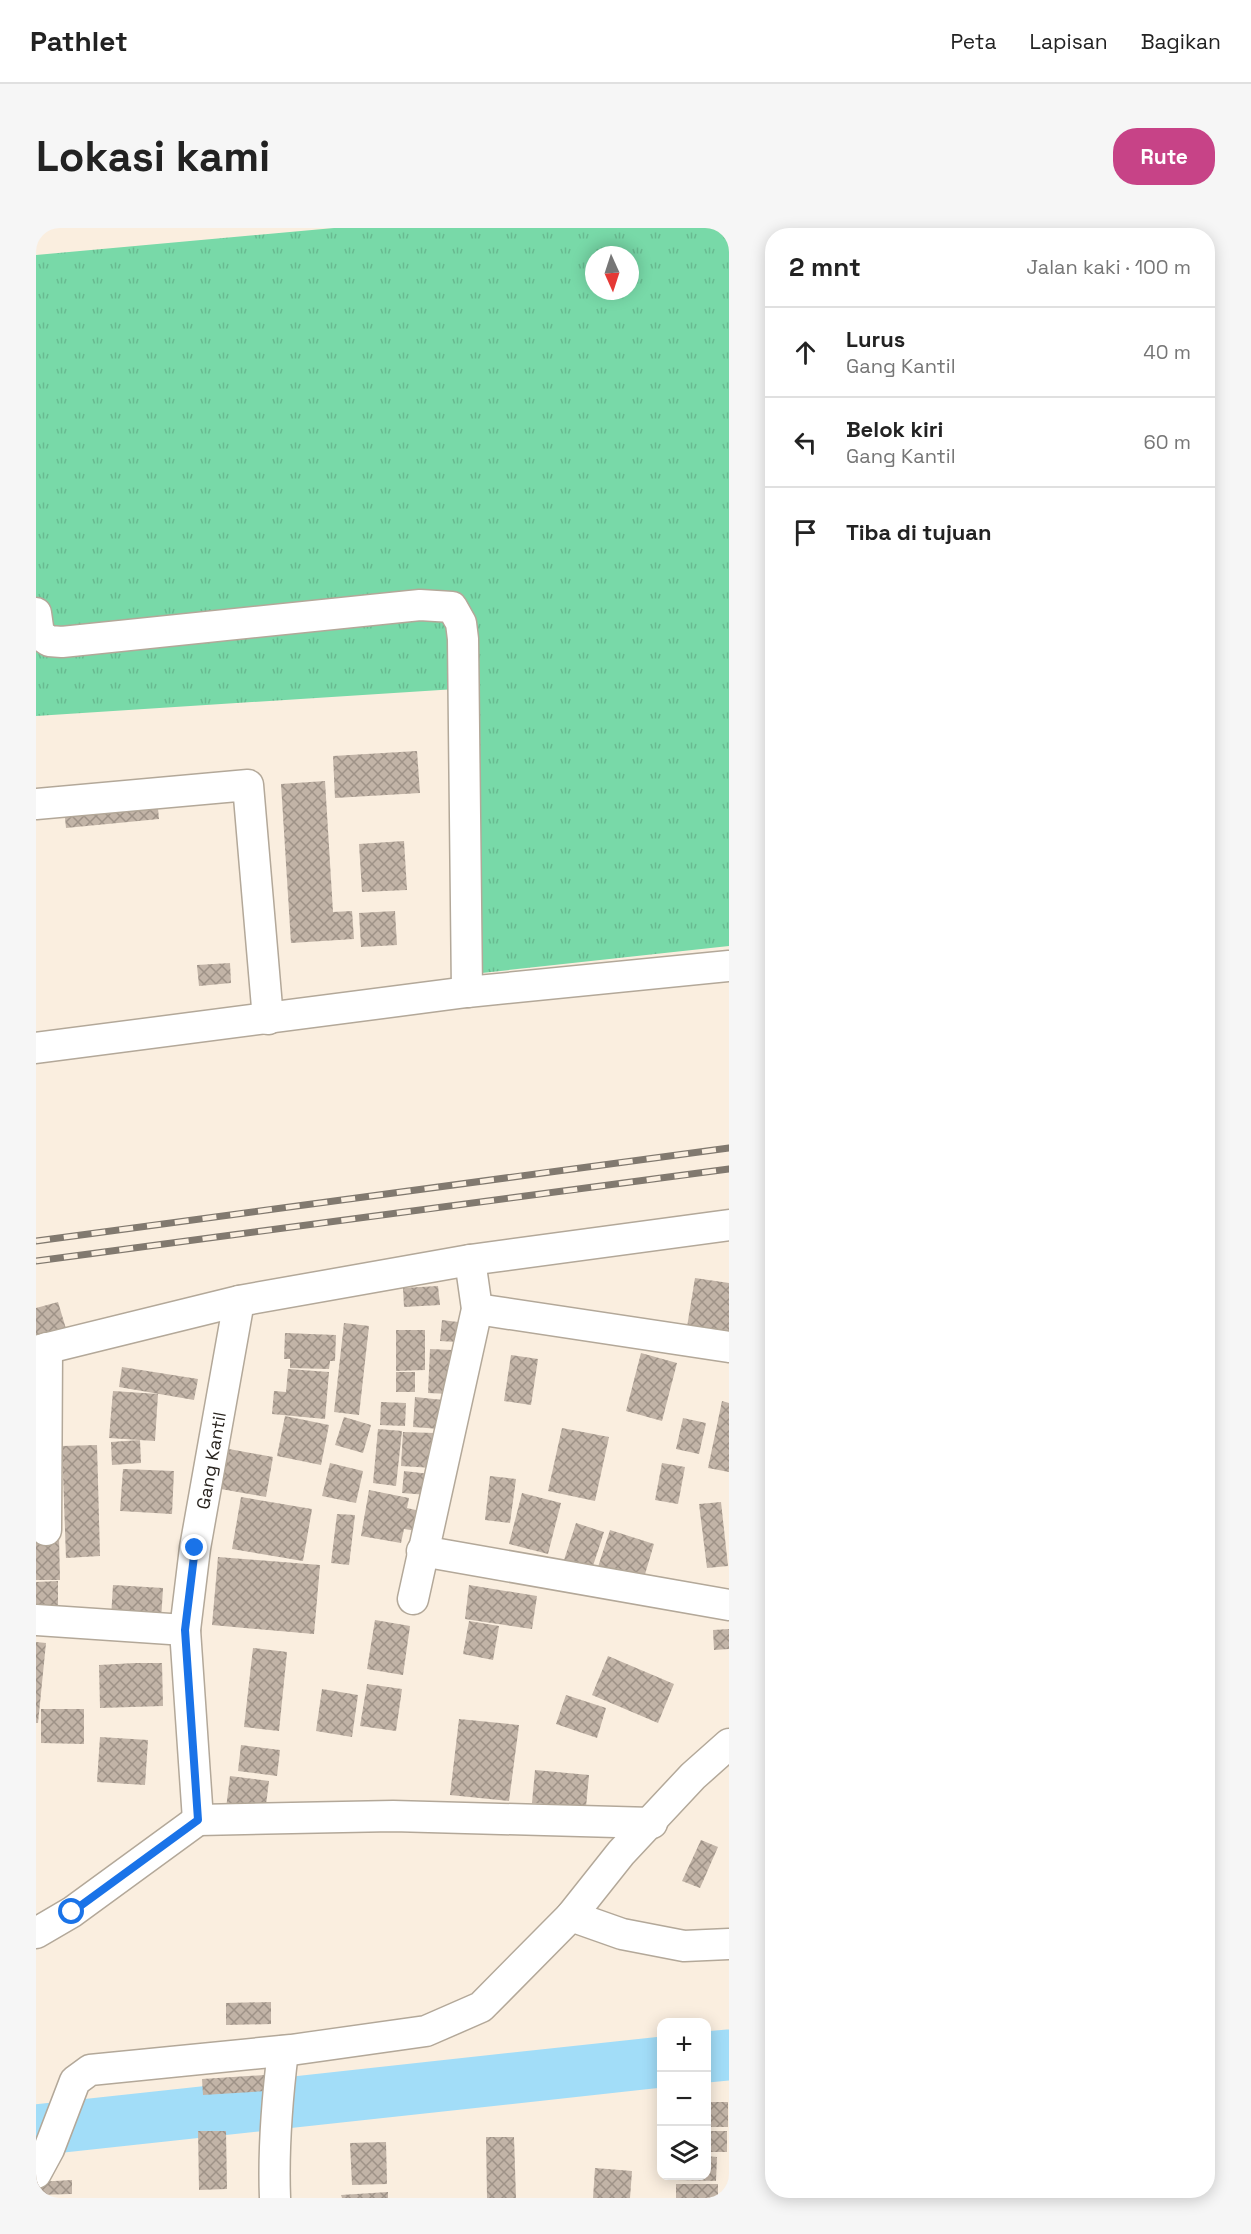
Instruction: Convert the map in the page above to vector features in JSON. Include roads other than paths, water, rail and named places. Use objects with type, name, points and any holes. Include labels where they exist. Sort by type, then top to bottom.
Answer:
[{"type":"street","points":[[36,613],[39,634],[49,641],[62,642],[420,604],[452,607],[461,623],[463,639],[467,992]]},
{"type":"street","points":[[36,804],[248,785],[268,1019]]},
{"type":"street","points":[[36,1048],[467,992],[729,966]]},
{"type":"street","points":[[46,1530],[41,1350],[239,1301],[470,1260],[729,1225]]},
{"type":"street","points":[[414,1599],[422,1551],[477,1310],[470,1260]]},
{"type":"street","name":"Gang Kantil","points":[[198,1820],[185,1630],[195,1548],[239,1301]]},
{"type":"street","points":[[477,1310],[729,1347]]},
{"type":"street","points":[[422,1551],[729,1605]]},
{"type":"street","points":[[36,1620],[185,1630]]},
{"type":"street","points":[[42,2161],[75,2080],[90,2070],[283,2050],[426,2031],[481,2007],[572,1916],[621,1853],[693,1776],[729,1744]]},
{"type":"street","points":[[36,1933],[72,1912],[198,1820],[393,1816],[652,1822]]},
{"type":"street","points":[[572,1916],[622,1934],[684,1946],[729,1944]]},
{"type":"street","points":[[275,2198],[277,2103],[283,2050]]},
{"type":"waterway","points":[[711,2057],[729,2055]]},
{"type":"waterway","points":[[36,2130],[657,2063]]},
{"type":"railway","points":[[36,1241],[729,1148]]},
{"type":"railway","points":[[36,1261],[729,1169]]}]
